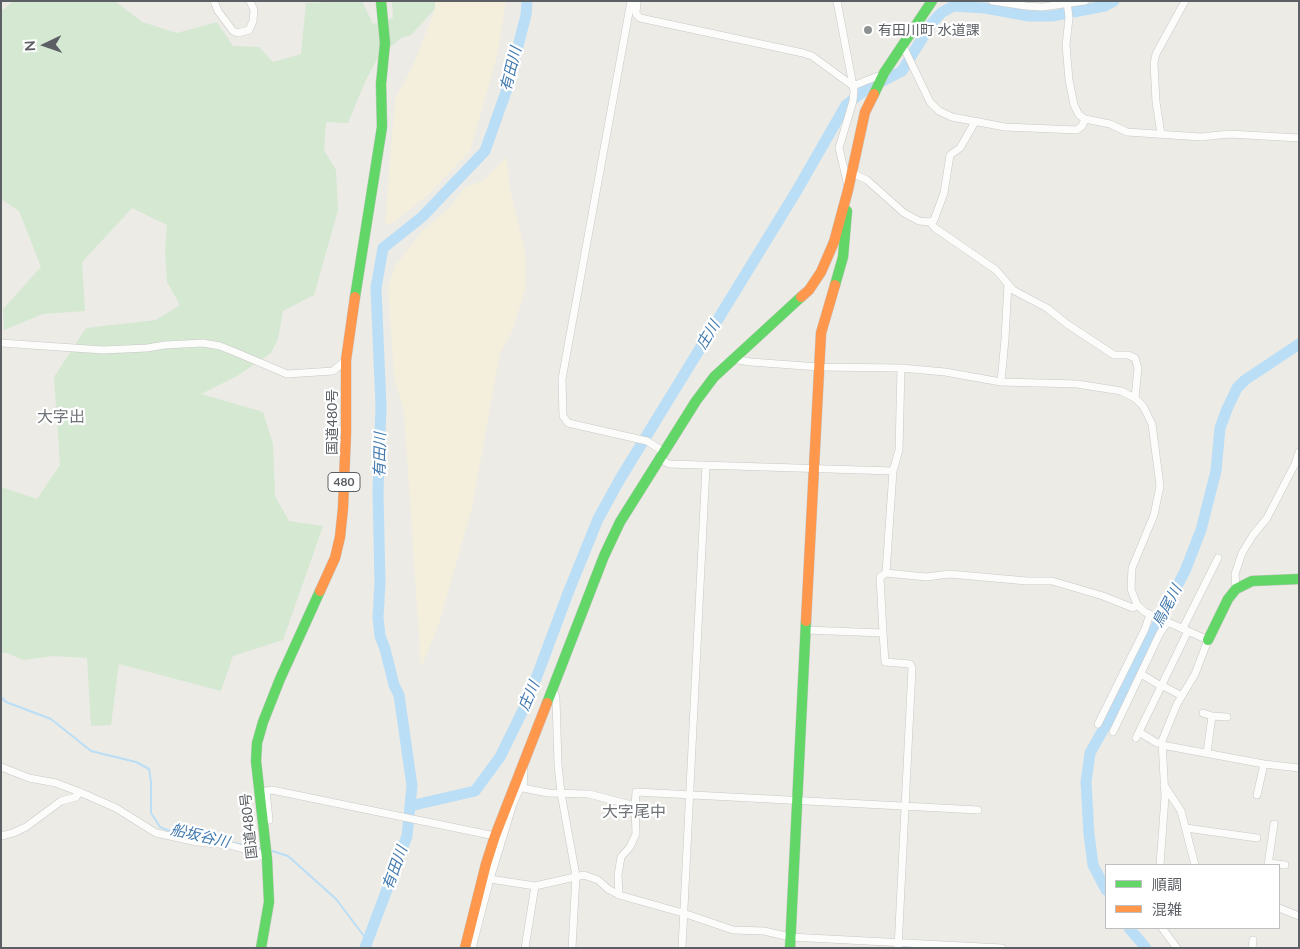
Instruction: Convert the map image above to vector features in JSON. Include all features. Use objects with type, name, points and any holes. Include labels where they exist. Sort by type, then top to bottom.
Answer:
[{"type":"main road","name":"国道480号","points":[[261,948],[269,902],[267,859],[256,761],[257,744],[263,722],[280,679],[335,558],[340,537],[346,432],[346,360],[382,127],[381,98],[385,43],[382,1]]},
{"type":"main road","points":[[465,948],[493,835],[522,767],[552,685],[604,556],[620,522],[696,401],[714,377],[809,290],[821,272],[834,242],[848,190],[865,112],[882,76],[932,1]]},
{"type":"main road","points":[[790,948],[821,333],[843,257],[848,190]]},
{"type":"main road","points":[[830,252],[834,248],[840,248],[843,252],[843,257]]},
{"type":"main road","points":[[1208,640],[1228,599],[1236,588],[1252,581],[1299,578]]},
{"type":"street","points":[[214,1],[218,11],[233,31],[238,33],[249,30],[253,21],[254,10],[250,1]]},
{"type":"street","points":[[631,1],[562,379],[563,416],[568,423],[647,441],[670,464],[893,472]]},
{"type":"street","points":[[637,1],[636,14],[640,18],[803,53],[812,56],[853,86]]},
{"type":"street","points":[[837,1],[853,86],[853,101],[839,148],[848,190]]},
{"type":"street","points":[[932,1],[940,1]]},
{"type":"street","points":[[992,1],[1026,6],[1085,1]]},
{"type":"street","points":[[1161,134],[1156,102],[1154,63],[1156,54],[1185,1]]},
{"type":"street","points":[[1068,3],[1069,18],[1066,45],[1069,80],[1074,105],[1079,115],[1086,119],[1110,124],[1127,132],[1201,137],[1230,134],[1299,138]]},
{"type":"street","points":[[903,46],[930,102],[939,111],[952,117],[1020,128],[1077,130],[1086,119]]},
{"type":"street","points":[[853,86],[882,76]]},
{"type":"street","points":[[852,173],[867,180],[904,213],[919,221],[930,222],[934,220],[944,192],[950,155],[960,148],[975,122]]},
{"type":"street","points":[[930,222],[935,228],[996,270],[1013,290],[1047,308],[1067,324],[1114,354],[1128,355],[1135,358],[1138,368],[1135,398]]},
{"type":"street","points":[[1001,382],[1008,284]]},
{"type":"street","points":[[1,342],[103,350],[203,343],[220,346],[287,374],[333,370],[346,360]]},
{"type":"street","points":[[732,359],[819,367],[901,368],[944,372],[1001,382],[1077,384],[1121,391],[1135,398],[1148,412],[1152,424],[1160,478],[1160,494],[1154,515],[1130,574],[1131,589],[1137,605],[1145,612],[1208,640],[1195,674],[1164,734],[1162,744],[1165,797],[1160,864]]},
{"type":"street","points":[[886,573],[893,472],[899,450],[901,368]]},
{"type":"street","points":[[1236,588],[1235,574],[1242,553],[1253,535],[1267,518],[1295,464],[1299,452]]},
{"type":"street","points":[[682,948],[706,466]]},
{"type":"street","points":[[1218,558],[1137,735],[1162,744],[1264,764],[1299,768]]},
{"type":"street","points":[[898,945],[912,668],[910,664],[885,662],[880,578],[886,573],[926,576],[949,574],[1026,581],[1052,581],[1103,596],[1133,608],[1137,605]]},
{"type":"street","points":[[1098,724],[1152,615]]},
{"type":"street","points":[[1113,732],[1167,621]]},
{"type":"street","points":[[806,630],[883,634]]},
{"type":"street","points":[[1141,674],[1182,696]]},
{"type":"street","points":[[552,685],[556,698],[558,765],[561,793],[576,876],[572,948]]},
{"type":"street","points":[[1203,713],[1227,717]]},
{"type":"street","points":[[1207,753],[1212,716]]},
{"type":"street","points":[[1257,795],[1264,764]]},
{"type":"street","points":[[1,767],[29,778],[56,783],[80,792],[116,808],[156,833],[197,842],[229,845],[258,853],[267,859]]},
{"type":"street","points":[[522,767],[524,770],[523,788]]},
{"type":"street","points":[[1164,785],[1181,810],[1195,864]]},
{"type":"street","points":[[472,948],[490,879],[513,804],[520,788],[548,793],[589,794],[635,806]]},
{"type":"street","points":[[264,827],[269,823],[266,791],[272,790],[493,835]]},
{"type":"street","points":[[1,836],[26,827],[61,801],[76,797],[80,792]]},
{"type":"street","points":[[619,895],[618,876],[621,857],[630,847],[636,834],[636,792],[978,810]]},
{"type":"street","points":[[1268,864],[1274,824]]},
{"type":"street","points":[[1186,828],[1257,838]]},
{"type":"street","points":[[1280,865],[1285,865]]},
{"type":"street","points":[[476,901],[480,899],[488,878],[535,886],[584,875],[598,880],[608,889],[619,895],[683,913],[733,930],[764,931],[790,937],[898,945],[1002,948]]},
{"type":"street","points":[[525,948],[535,886]]},
{"type":"street","points":[[1280,908],[1299,916]]},
{"type":"street","points":[[1163,929],[1177,948]]},
{"type":"green space","points":[[13,1],[115,1],[142,22],[177,33],[217,22],[233,46],[259,47],[273,62],[301,54],[306,3],[362,1],[373,24],[393,18],[392,1],[435,1],[435,9],[411,35],[401,38],[377,59],[348,123],[326,122],[324,150],[336,170],[338,210],[314,295],[283,311],[278,339],[271,353],[237,376],[201,394],[263,412],[273,444],[275,496],[289,521],[323,526],[283,640],[233,656],[221,691],[119,664],[111,725],[91,726],[87,658],[53,656],[23,660],[7,653],[1,653],[1,487],[37,499],[60,465],[54,377],[86,328],[156,320],[180,305],[167,282],[165,251],[167,225],[132,208],[82,262],[85,311],[43,314],[4,330],[3,309],[41,267],[19,211],[1,199],[1,9],[3,10]]},
{"type":"sand","points":[[435,1],[506,1],[497,56],[470,151],[429,194],[390,225],[385,224],[395,98],[412,68],[435,9]]},
{"type":"sand","points":[[506,157],[511,194],[525,251],[526,287],[512,332],[500,353],[472,508],[439,623],[421,668],[404,412],[394,377],[388,287],[395,266],[423,230],[450,207],[464,188],[484,180]]},
{"type":"waterway","name":"有田川","points":[[365,948],[407,836],[412,786],[399,695],[394,685],[380,636],[378,617],[380,583],[378,492],[381,406],[376,288],[383,248],[422,217],[485,151],[507,89],[526,15],[527,1]]},
{"type":"waterway","name":"庄川","points":[[410,806],[475,791],[500,757],[528,700],[598,519],[620,479],[796,192],[846,105],[864,91],[902,71],[931,24],[941,13],[953,6],[985,8],[1029,16],[1052,16],[1105,6],[1114,1]]},
{"type":"waterway","name":"鳥尾川","points":[[1105,888],[1093,865],[1089,834],[1086,782],[1090,753],[1122,696],[1185,571],[1201,530],[1216,471],[1220,428],[1237,388],[1245,380],[1299,344]]},
{"type":"waterway","name":"船坂谷川","points":[[1,697],[6,702],[51,719],[91,751],[136,762],[149,769],[151,813],[160,827],[260,848]]},
{"type":"waterway","name":"船坂谷川","points":[[272,851],[288,856],[336,899],[367,940]]},
{"type":"waterway","name":"鳥尾川","points":[[1130,929],[1146,948]]},
{"type":"traffic: fast","points":[[355,297],[382,127],[381,84],[385,43],[381,1]]},
{"type":"traffic: fast","points":[[874,94],[884,73],[932,1]]},
{"type":"traffic: fast","points":[[835,285],[843,257],[847,211]]},
{"type":"traffic: fast","points":[[547,703],[604,556],[620,522],[696,401],[714,377],[801,297]]},
{"type":"traffic: fast","points":[[1208,640],[1228,599],[1236,589],[1252,581],[1299,579]]},
{"type":"traffic: fast","points":[[261,948],[269,902],[267,859],[256,761],[257,743],[280,679],[320,591]]},
{"type":"traffic: fast","points":[[790,948],[806,621]]},
{"type":"traffic: slow","points":[[801,297],[809,290],[821,272],[834,242],[848,190],[865,112],[874,94]]},
{"type":"traffic: slow","points":[[806,621],[821,333],[835,285]]},
{"type":"traffic: slow","points":[[320,591],[335,558],[340,537],[346,432],[346,360],[355,297]]},
{"type":"traffic: slow","points":[[465,948],[495,836],[547,703]]},
{"type":"place","name":"有田川町 水道課","points":[[868,30]]},
{"type":"district","name":"大字出","points":[[61,417]]},
{"type":"district","name":"大字尾中","points":[[634,812]]}]
